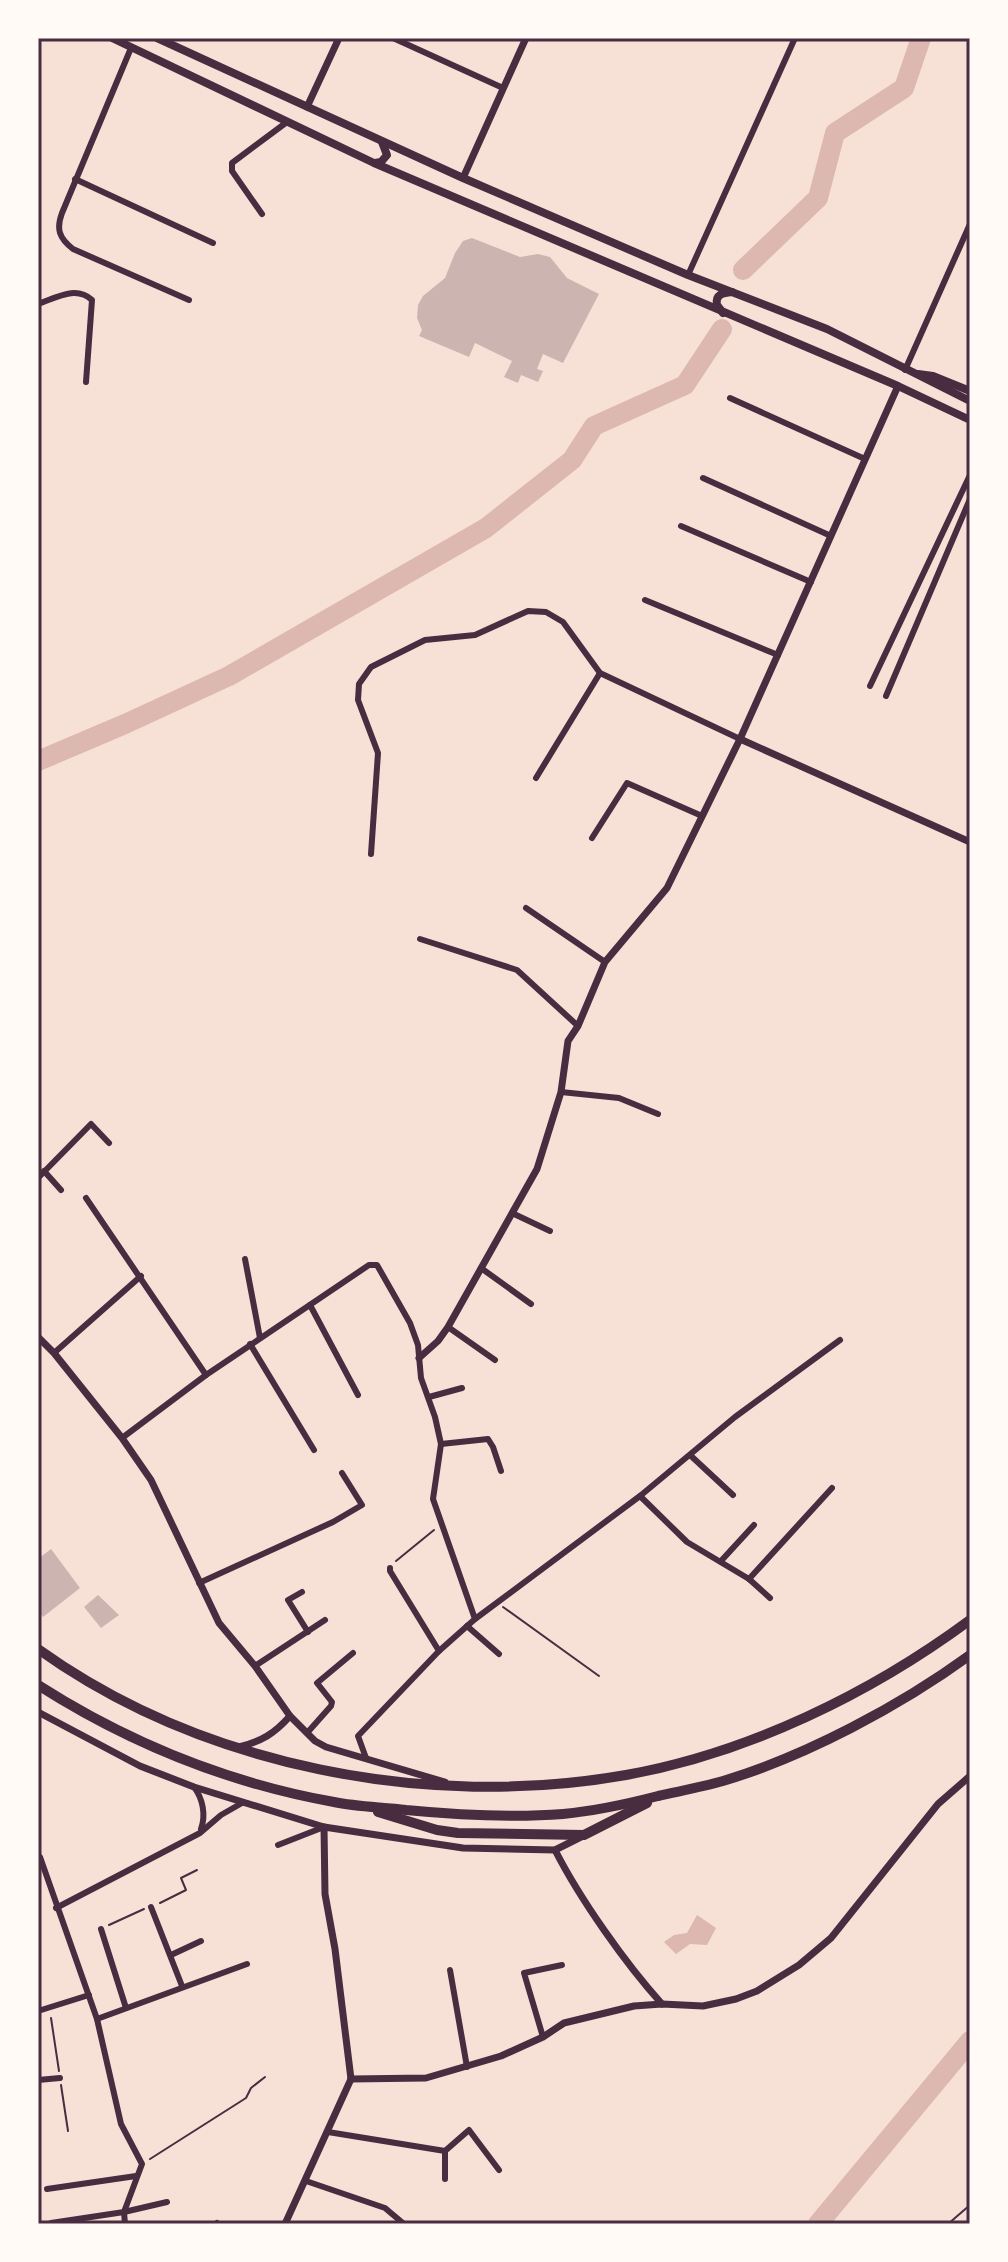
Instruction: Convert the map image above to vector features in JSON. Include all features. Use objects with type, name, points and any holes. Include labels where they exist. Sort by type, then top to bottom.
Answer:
[{"type":"highway","points":[[38,1649],[141,1708],[237,1748],[344,1775],[511,1787],[627,1774],[691,1759],[771,1731],[844,1698],[906,1664],[970,1620]]},
{"type":"highway","points":[[355,1805],[450,1814],[527,1816],[607,1808],[663,1795],[724,1780],[814,1745],[923,1687],[970,1655]]},
{"type":"highway","points":[[38,1685],[125,1735],[191,1763],[251,1784],[355,1805],[437,1830],[584,1835],[663,1795]]},
{"type":"main road","points":[[112,38],[374,163],[898,386],[970,420]]},
{"type":"main road","points":[[157,38],[463,178],[688,275],[827,329],[970,401]]},
{"type":"main road","points":[[374,163],[381,162],[387,155],[380,140]]},
{"type":"main road","points":[[726,315],[716,301],[721,294],[733,292]]},
{"type":"main road","points":[[909,372],[933,376],[970,391]]},
{"type":"street","points":[[307,107],[339,38]]},
{"type":"street","points":[[393,38],[503,88]]},
{"type":"street","points":[[463,178],[526,38]]},
{"type":"street","points":[[688,275],[795,38]]},
{"type":"street","points":[[131,48],[75,179],[59,223],[61,238],[73,249],[189,300]]},
{"type":"street","points":[[262,214],[232,171],[232,163],[287,122]]},
{"type":"street","points":[[75,179],[213,243]]},
{"type":"street","points":[[909,372],[970,224]]},
{"type":"street","points":[[38,304],[76,292],[92,300],[86,382]]},
{"type":"street","points":[[419,1358],[448,1327],[537,1169],[561,1092],[568,1041],[578,1026],[605,962],[667,888],[740,739],[898,386]]},
{"type":"street","points":[[730,398],[865,459]]},
{"type":"street","points":[[870,686],[970,475]]},
{"type":"street","points":[[703,478],[831,536]]},
{"type":"street","points":[[886,696],[970,499]]},
{"type":"street","points":[[681,526],[811,582]]},
{"type":"street","points":[[645,600],[778,655]]},
{"type":"street","points":[[371,854],[378,753],[358,700],[359,684],[371,667],[425,640],[475,635],[528,611],[546,612],[563,622],[600,673],[970,842]]},
{"type":"street","points":[[536,778],[600,673]]},
{"type":"street","points":[[592,838],[627,783],[702,816]]},
{"type":"street","points":[[526,908],[605,962]]},
{"type":"street","points":[[420,939],[517,970],[578,1026]]},
{"type":"street","points":[[561,1092],[619,1098],[658,1114]]},
{"type":"street","points":[[38,1178],[91,1124],[109,1143]]},
{"type":"street","points":[[44,1171],[61,1190]]},
{"type":"street","points":[[86,1198],[206,1375]]},
{"type":"street","points":[[512,1213],[550,1231]]},
{"type":"street","points":[[245,1259],[260,1338]]},
{"type":"street","points":[[122,1438],[250,1344],[375,1264],[410,1323],[418,1345],[421,1378],[441,1444],[433,1499],[475,1619]]},
{"type":"street","points":[[481,1268],[531,1304]]},
{"type":"street","points":[[54,1353],[141,1276]]},
{"type":"street","points":[[310,1305],[358,1395]]},
{"type":"street","points":[[448,1327],[495,1360]]},
{"type":"street","points":[[38,1337],[122,1438],[151,1480],[219,1623],[255,1666],[290,1716],[326,1747],[452,1784]]},
{"type":"street","points":[[366,1758],[358,1736],[467,1626],[640,1496],[735,1417],[840,1340]]},
{"type":"street","points":[[250,1344],[314,1450]]},
{"type":"street","points":[[429,1397],[462,1388]]},
{"type":"street","points":[[441,1444],[488,1439],[501,1471]]},
{"type":"street","points":[[690,1455],[733,1495]]},
{"type":"street","points":[[199,1583],[333,1522],[362,1505],[342,1473]]},
{"type":"street","points":[[749,1579],[832,1488]]},
{"type":"street","points":[[640,1496],[687,1542],[749,1579],[770,1598]]},
{"type":"street","points":[[721,1561],[754,1525]]},
{"type":"street","points":[[390,1568],[439,1651]]},
{"type":"street","points":[[302,1592],[288,1600],[308,1632]]},
{"type":"street","points":[[255,1666],[325,1620]]},
{"type":"street","points":[[467,1626],[499,1654]]},
{"type":"street","points":[[307,1733],[332,1702],[317,1683],[353,1653]]},
{"type":"street","points":[[38,1712],[140,1766],[242,1803],[324,1827],[463,1848],[555,1850],[584,1835]]},
{"type":"street","points":[[237,1748],[263,1741],[290,1716]]},
{"type":"street","points":[[351,2079],[426,2078],[501,2056],[543,2037],[564,2023],[634,2006],[703,2006],[757,1991],[799,1965],[831,1938],[938,1804],[970,1776]]},
{"type":"street","points":[[194,1787],[203,1807],[200,1833]]},
{"type":"street","points":[[56,1908],[200,1833],[221,1815],[242,1803]]},
{"type":"street","points":[[278,1845],[324,1827]]},
{"type":"street","points":[[285,2224],[351,2079],[325,1894],[324,1827]]},
{"type":"street","points":[[555,1850],[567,1873],[642,1982],[662,2004]]},
{"type":"street","points":[[40,1857],[97,2019],[121,2124],[142,2164],[124,2212],[125,2224]]},
{"type":"street","points":[[151,1907],[182,1986]]},
{"type":"street","points":[[101,1929],[126,2008]]},
{"type":"street","points":[[171,1955],[201,1941]]},
{"type":"street","points":[[97,2019],[247,1964]]},
{"type":"street","points":[[543,2037],[524,1973],[562,1965]]},
{"type":"street","points":[[450,1970],[467,2067]]},
{"type":"street","points":[[38,2011],[89,1995]]},
{"type":"street","points":[[38,2080],[60,2078]]},
{"type":"street","points":[[445,2179],[445,2151],[469,2130],[499,2170]]},
{"type":"street","points":[[328,2132],[445,2151]]},
{"type":"street","points":[[47,2189],[136,2176]]},
{"type":"street","points":[[306,2181],[385,2208],[404,2224]]},
{"type":"street","points":[[51,2223],[167,2202]]},
{"type":"path","points":[[390,1568],[442,1522]]},
{"type":"path","points":[[497,1603],[599,1676]]},
{"type":"path","points":[[101,1929],[186,1890],[181,1878],[197,1870]]},
{"type":"path","points":[[50,2008],[68,2131]]},
{"type":"path","points":[[142,2164],[246,2098],[251,2088],[265,2077]]},
{"type":"path","points":[[948,2224],[970,2205]]},
{"type":"shaded area","points":[[697,1915],[716,1928],[707,1945],[690,1944],[676,1954],[664,1942],[674,1935],[687,1933]]},
{"type":"building","points":[[472,238],[520,257],[538,254],[550,257],[567,278],[599,294],[563,363],[543,354],[537,369],[543,371],[538,382],[521,375],[518,383],[504,377],[512,361],[475,343],[469,357],[419,336],[422,330],[417,318],[418,305],[423,296],[445,278],[463,241]]},
{"type":"building","points":[[51,1549],[80,1588],[43,1617],[38,1611],[38,1559]]},
{"type":"building","points":[[98,1595],[119,1615],[101,1628],[84,1607]]},
{"type":"waterway","points":[[743,270],[818,198],[835,133],[904,88],[921,38]]},
{"type":"waterway","points":[[38,761],[229,676],[486,528],[572,460],[594,426],[685,385],[722,329]]},
{"type":"waterway","points":[[818,2224],[970,2041]]}]
